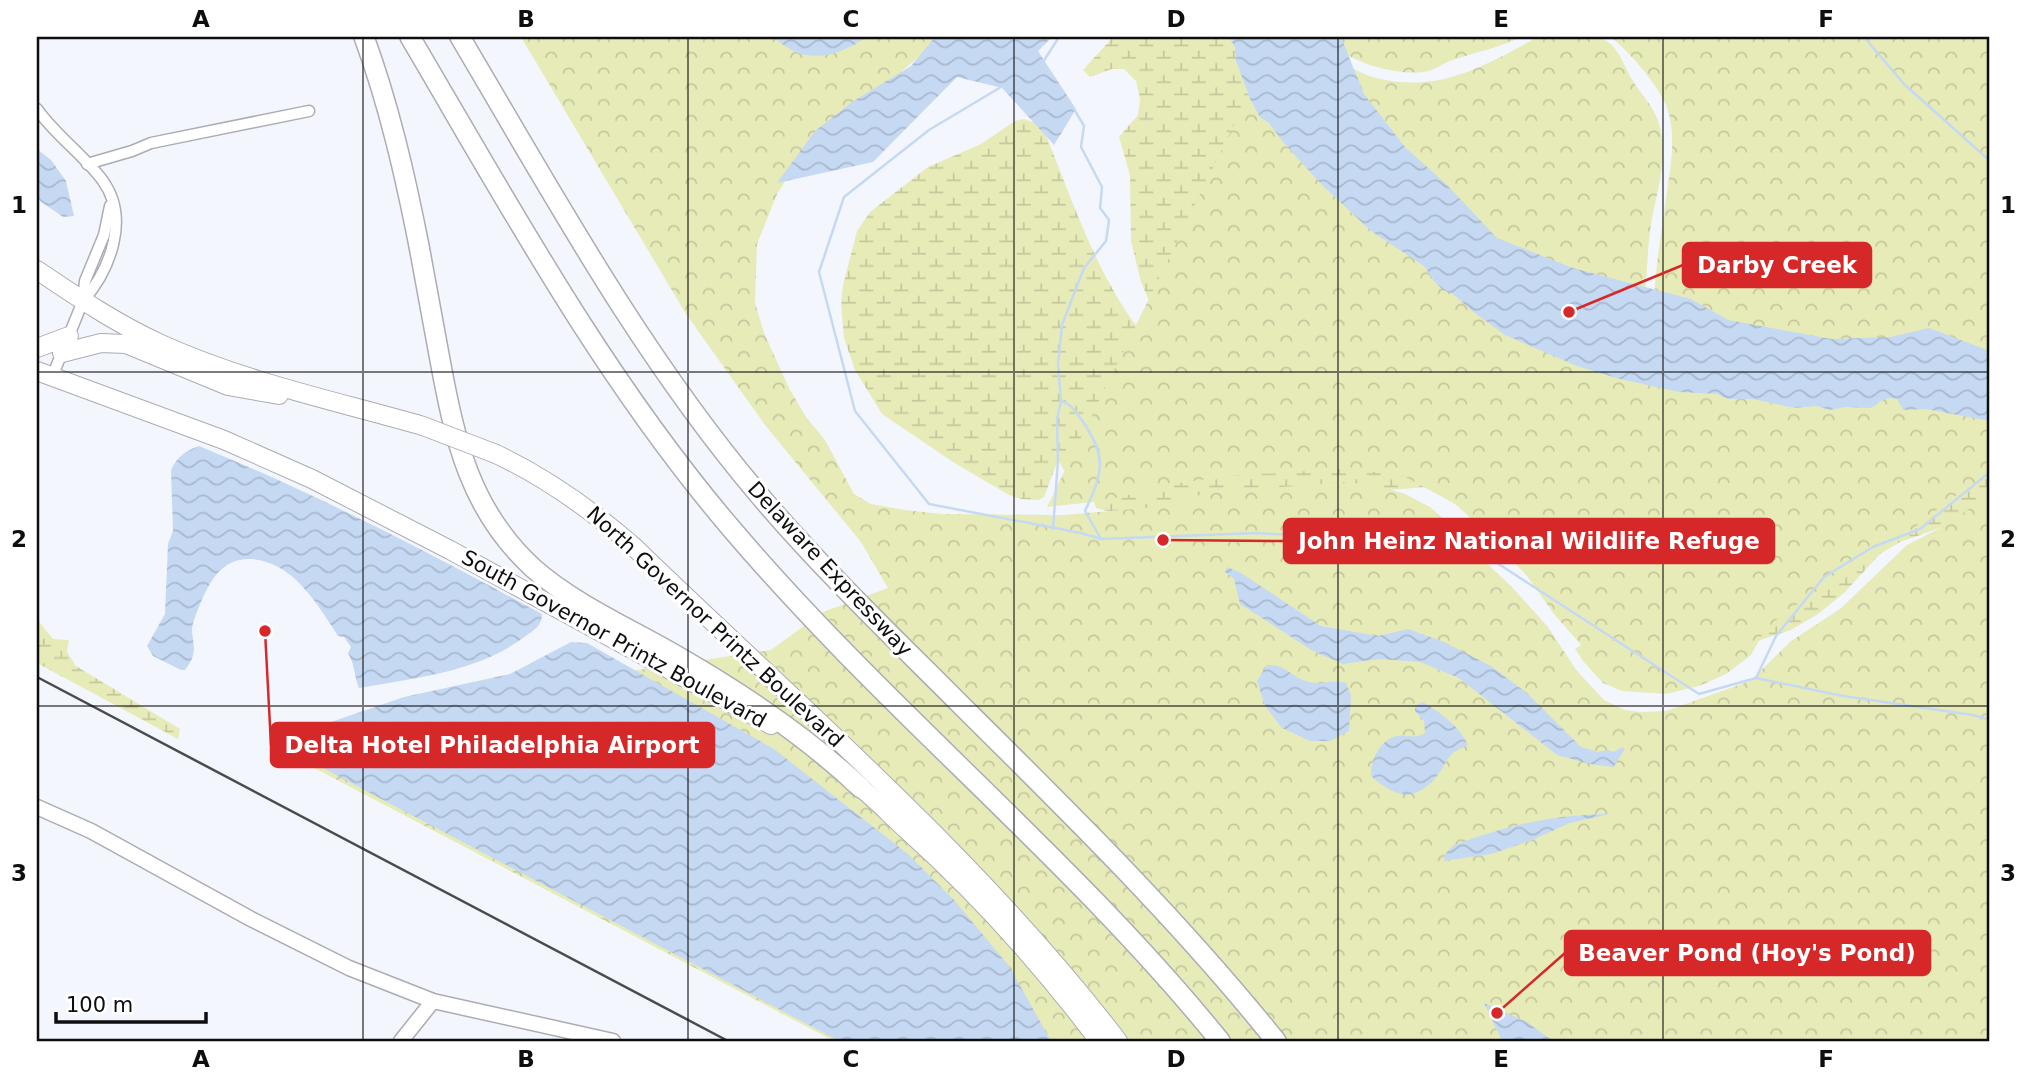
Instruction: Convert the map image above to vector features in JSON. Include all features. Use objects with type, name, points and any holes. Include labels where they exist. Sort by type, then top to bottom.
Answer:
[{"type":"highway","points":[[364,37],[382,89],[401,160],[454,428],[467,472],[493,522],[516,551],[555,585],[754,703],[824,753],[862,788]]},
{"type":"highway","name":"Delaware Expressway","points":[[410,37],[559,290],[633,402],[684,472],[778,582],[1098,903],[1220,1041]]},
{"type":"highway","name":"Delaware Expressway","points":[[460,37],[587,252],[660,366],[714,440],[810,552],[861,606],[1118,862],[1217,970],[1276,1041]]},
{"type":"main road","name":"North Governor Printz Boulevard","points":[[37,270],[145,337],[183,354],[239,374],[423,426],[496,454],[567,493],[625,539],[885,786],[1000,900],[1067,976],[1118,1041]]},
{"type":"main road","points":[[37,348],[65,344],[118,343],[132,346],[228,386],[256,392],[323,398]]},
{"type":"main road","name":"South Governor Printz Boulevard","points":[[44,374],[224,440],[349,497],[735,704],[803,746],[862,788],[954,873],[1005,926],[1099,1041]]},
{"type":"street","points":[[37,109],[61,139],[105,184],[111,200],[117,235],[97,286],[83,301],[65,344],[44,374]]},
{"type":"street","points":[[87,164],[151,143],[309,111]]},
{"type":"street","points":[[37,807],[91,831],[251,919],[349,968],[433,1001],[613,1041]]},
{"type":"street","points":[[401,1041],[433,1001]]},
{"type":"green space","points":[[1577,35],[1604,39],[1617,51],[1657,118],[1663,158],[1651,224],[1644,305],[1500,264],[1336,62],[1376,78],[1421,82],[1461,74],[1538,37]]},
{"type":"green space","points":[[521,37],[942,37],[801,157],[777,194],[757,244],[755,303],[764,333],[789,388],[806,417],[825,440],[854,494],[871,504],[942,514],[1063,515],[1158,507],[1207,493],[1343,482],[1375,485],[1405,494],[1430,507],[1465,538],[1548,627],[1577,671],[1604,700],[1625,710],[1641,712],[1666,711],[1750,681],[1791,641],[1840,609],[1907,545],[1948,524],[1990,494],[1990,1041],[834,1041],[301,761],[327,747],[624,672],[771,650],[823,612],[888,588],[861,542],[765,425],[686,314]]},
{"type":"green space","points":[[1113,37],[1306,37],[1152,308],[1141,282],[1131,241],[1130,175],[1119,137],[1138,115],[1140,99],[1136,81],[1124,69],[1112,69],[1090,77],[1083,70]]},
{"type":"green space","points":[[1277,37],[1425,215],[1908,391],[1990,398],[1990,473],[1985,479],[1950,499],[1914,528],[1860,557],[1835,574],[1820,589],[1778,618],[1764,632],[1751,655],[1726,674],[1699,686],[1666,694],[1622,691],[1603,683],[1575,649],[1581,645],[1554,614],[1527,576],[1484,530],[1455,504],[1400,474],[1326,468],[1292,473],[1246,474],[1185,482],[1102,501],[1047,507]]},
{"type":"green space","points":[[1329,37],[1521,37],[1449,61],[1431,70],[1414,73],[1393,71],[1352,58]]},
{"type":"green space","points":[[1611,37],[1990,37],[1990,365],[1654,311],[1656,269],[1671,163],[1671,126],[1665,103],[1655,85]]},
{"type":"green space","points":[[1024,119],[1038,124],[1045,133],[1088,241],[1114,292],[1147,340],[1990,425],[1990,502],[1960,521],[1900,542],[1880,554],[1843,594],[1818,614],[1791,630],[1739,647],[1437,480],[1426,487],[1114,513],[1096,508],[1092,497],[1065,472],[1058,460],[1044,497],[1039,500],[1009,495],[953,462],[882,414],[855,370],[844,338],[841,303],[857,231],[870,212],[928,167],[981,144],[1015,121]]},
{"type":"green space","points":[[37,619],[53,639],[69,640],[67,652],[76,666],[180,729],[178,739],[37,663]]},
{"type":"water","points":[[774,37],[867,37],[843,50],[819,56],[796,52]]},
{"type":"water","points":[[935,37],[1052,37],[1038,51],[1076,109],[1054,145],[1002,88],[957,77],[873,162],[777,183],[815,131],[852,102],[911,66]]},
{"type":"water","points":[[1229,37],[1341,37],[1364,94],[1405,147],[1448,186],[1497,238],[1573,268],[1691,299],[1728,320],[1832,339],[1890,337],[1929,328],[1990,351],[1990,421],[1926,409],[1903,410],[1897,399],[1892,398],[1882,400],[1871,408],[1846,407],[1830,410],[1816,406],[1795,408],[1752,399],[1728,399],[1717,394],[1679,392],[1577,366],[1505,335],[1453,294],[1443,290],[1424,266],[1371,231],[1321,184],[1269,123],[1260,117],[1251,101],[1236,61],[1235,47]]},
{"type":"water","points":[[37,149],[51,160],[66,181],[74,216],[63,217],[40,201],[37,195]]},
{"type":"water","points":[[199,446],[330,504],[415,547],[542,614],[540,622],[533,631],[486,659],[423,677],[359,688],[348,653],[351,647],[344,637],[338,636],[302,586],[280,568],[251,559],[232,563],[213,579],[194,620],[193,655],[185,670],[153,656],[147,646],[165,614],[168,544],[173,531],[171,470],[182,455]]},
{"type":"water","points":[[1227,567],[1241,573],[1321,626],[1378,636],[1408,629],[1444,642],[1491,666],[1527,693],[1581,747],[1598,752],[1614,752],[1622,747],[1625,749],[1613,767],[1557,755],[1459,678],[1420,662],[1379,659],[1343,664],[1313,651],[1240,604],[1234,579],[1225,572]]},
{"type":"water","points":[[571,642],[587,643],[774,749],[908,854],[955,901],[1009,966],[1051,1041],[839,1041],[283,747],[283,742],[287,739],[311,733],[331,722],[404,697],[510,674]]},
{"type":"water","points":[[1267,665],[1282,668],[1309,682],[1346,683],[1351,695],[1349,731],[1330,741],[1310,741],[1282,728],[1265,706],[1257,681]]},
{"type":"water","points":[[1423,702],[1449,720],[1468,745],[1453,753],[1437,776],[1420,791],[1412,794],[1396,793],[1371,776],[1372,764],[1377,751],[1391,738],[1425,733],[1424,721],[1415,711],[1415,706]]},
{"type":"water","points":[[1610,814],[1570,823],[1530,841],[1491,854],[1444,861],[1445,854],[1454,845],[1494,832],[1549,819]]},
{"type":"water","points":[[1484,1003],[1527,1022],[1553,1041],[1502,1041]]},
{"type":"waterway","points":[[1043,62],[1059,37]]},
{"type":"waterway","points":[[1864,37],[1904,84],[1990,161]]},
{"type":"waterway","points":[[1001,87],[929,130],[844,197],[819,272],[855,411],[929,504],[1101,539],[1257,533],[1471,546],[1699,694],[1756,678],[1843,696],[1973,715],[1990,720]]},
{"type":"waterway","points":[[1053,529],[1058,460],[1057,419],[1061,401],[1058,365],[1062,325],[1084,268],[1106,241],[1109,220],[1100,208],[1102,187],[1081,147],[1084,126],[1074,109]]},
{"type":"waterway","points":[[1061,401],[1079,416],[1099,454],[1099,474],[1085,511],[1101,539]]},
{"type":"waterway","points":[[1756,678],[1776,636],[1824,577],[1873,547],[1920,529],[1990,472]]},
{"type":"railway","points":[[37,677],[728,1041]]},
{"type":"place","name":"Darby Creek","points":[[1569,312]]},
{"type":"place","name":"John Heinz National Wildlife Refuge","points":[[1163,540]]},
{"type":"place","name":"Delta Hotel Philadelphia Airport","points":[[265,631]]},
{"type":"place","name":"Beaver Pond (Hoy's Pond)","points":[[1497,1013]]}]
